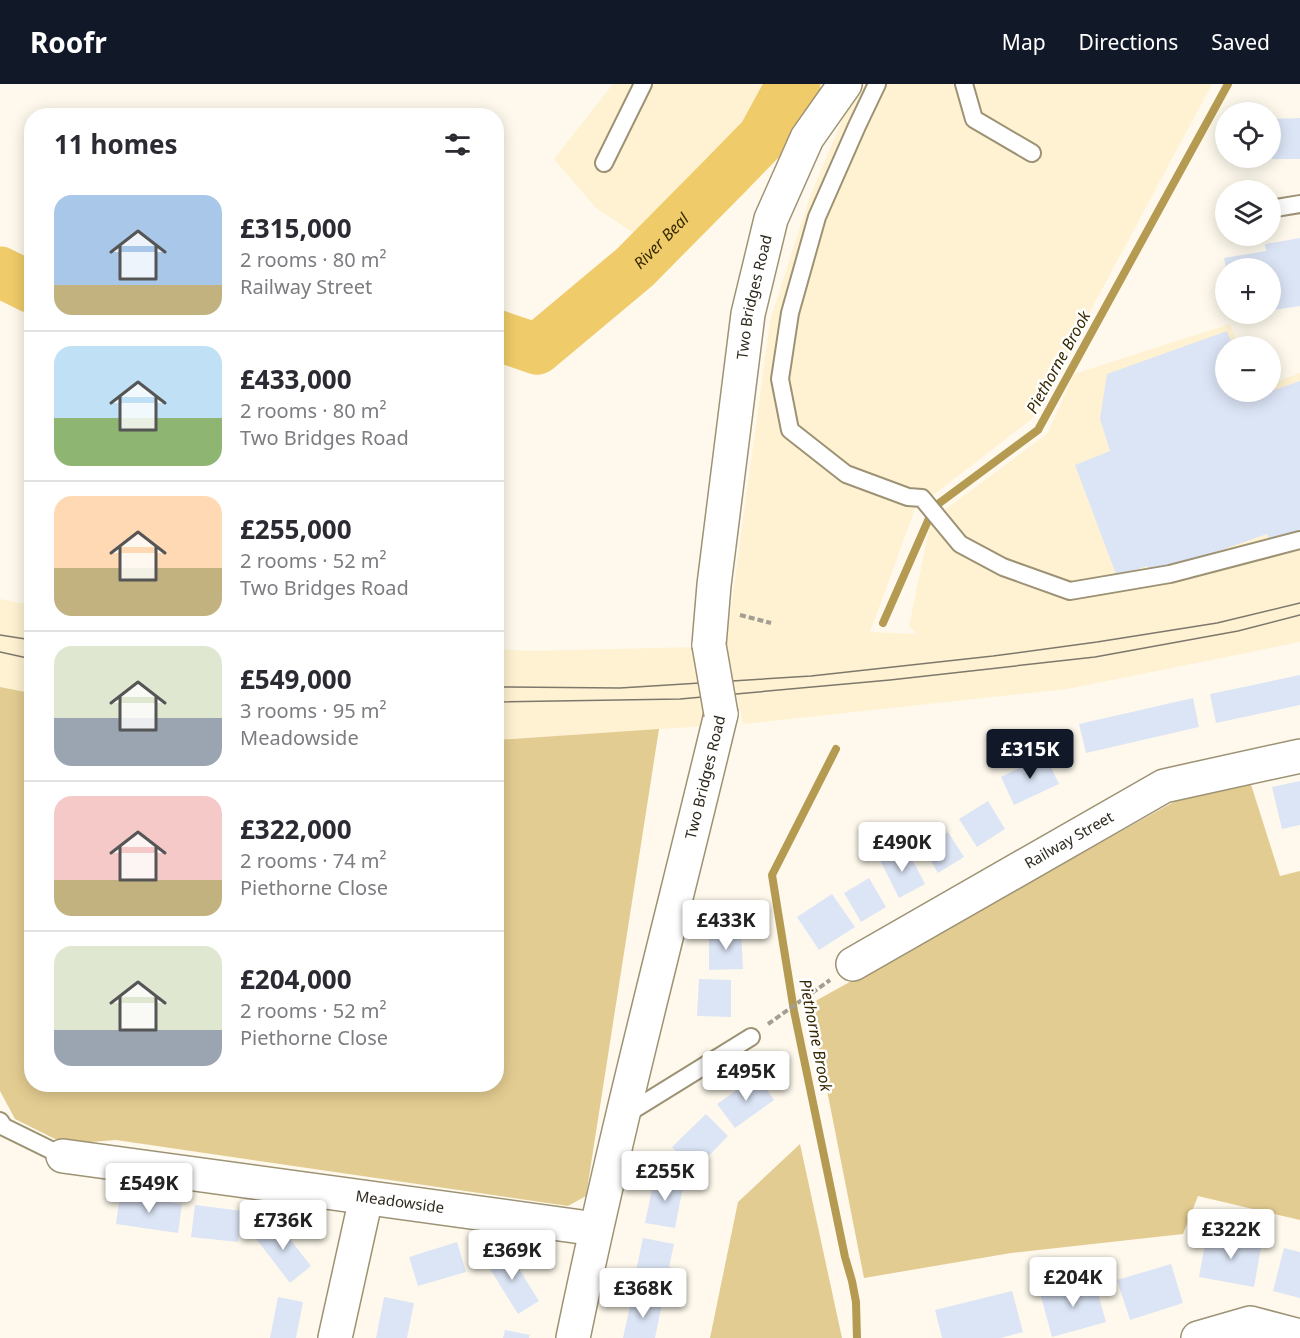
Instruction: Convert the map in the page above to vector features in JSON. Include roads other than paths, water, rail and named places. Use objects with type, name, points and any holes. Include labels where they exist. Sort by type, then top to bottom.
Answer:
[{"type":"street","name":"Two Bridges Road","points":[[573,1338],[622,1117],[721,714],[709,645],[714,585],[748,314],[771,219],[807,138],[845,84]]},
{"type":"street","name":"Railway Street","points":[[853,964],[1164,786],[1300,756]]},
{"type":"street","name":"Meadowside","points":[[63,1156],[596,1229]]},
{"type":"street","points":[[335,1338],[366,1198]]},
{"type":"street","points":[[1198,1338],[1250,1323],[1300,1336]]},
{"type":"lane","points":[[604,163],[643,84]]},
{"type":"lane","points":[[877,84],[817,217],[790,313],[780,379],[790,430],[846,474],[908,497],[922,498],[960,544],[1003,567],[1070,591],[1170,574],[1300,540]]},
{"type":"lane","points":[[964,84],[974,119],[1032,153]]},
{"type":"lane","points":[[1281,207],[1300,204]]},
{"type":"lane","points":[[622,1117],[751,1037]]},
{"type":"lane","points":[[0,1121],[4,1127],[63,1156]]},
{"type":"waterway","name":"River Beal","points":[[504,338],[537,349],[635,267],[763,137],[788,91],[795,84]]},
{"type":"waterway","name":"Piethorne Brook","points":[[883,623],[934,507],[1038,430],[1228,84]]},
{"type":"waterway","name":"River Beal","points":[[0,272],[24,284]]},
{"type":"waterway","name":"Piethorne Brook","points":[[836,749],[772,875],[794,1011],[856,1302],[857,1338]]},
{"type":"tram line","points":[[504,687],[620,688],[811,676],[1097,642],[1217,623],[1300,603]]},
{"type":"tram line","points":[[504,702],[680,699],[890,680],[1095,657],[1238,631],[1300,615]]},
{"type":"tram line","points":[[0,635],[24,639]]},
{"type":"tram line","points":[[0,652],[24,657]]}]
